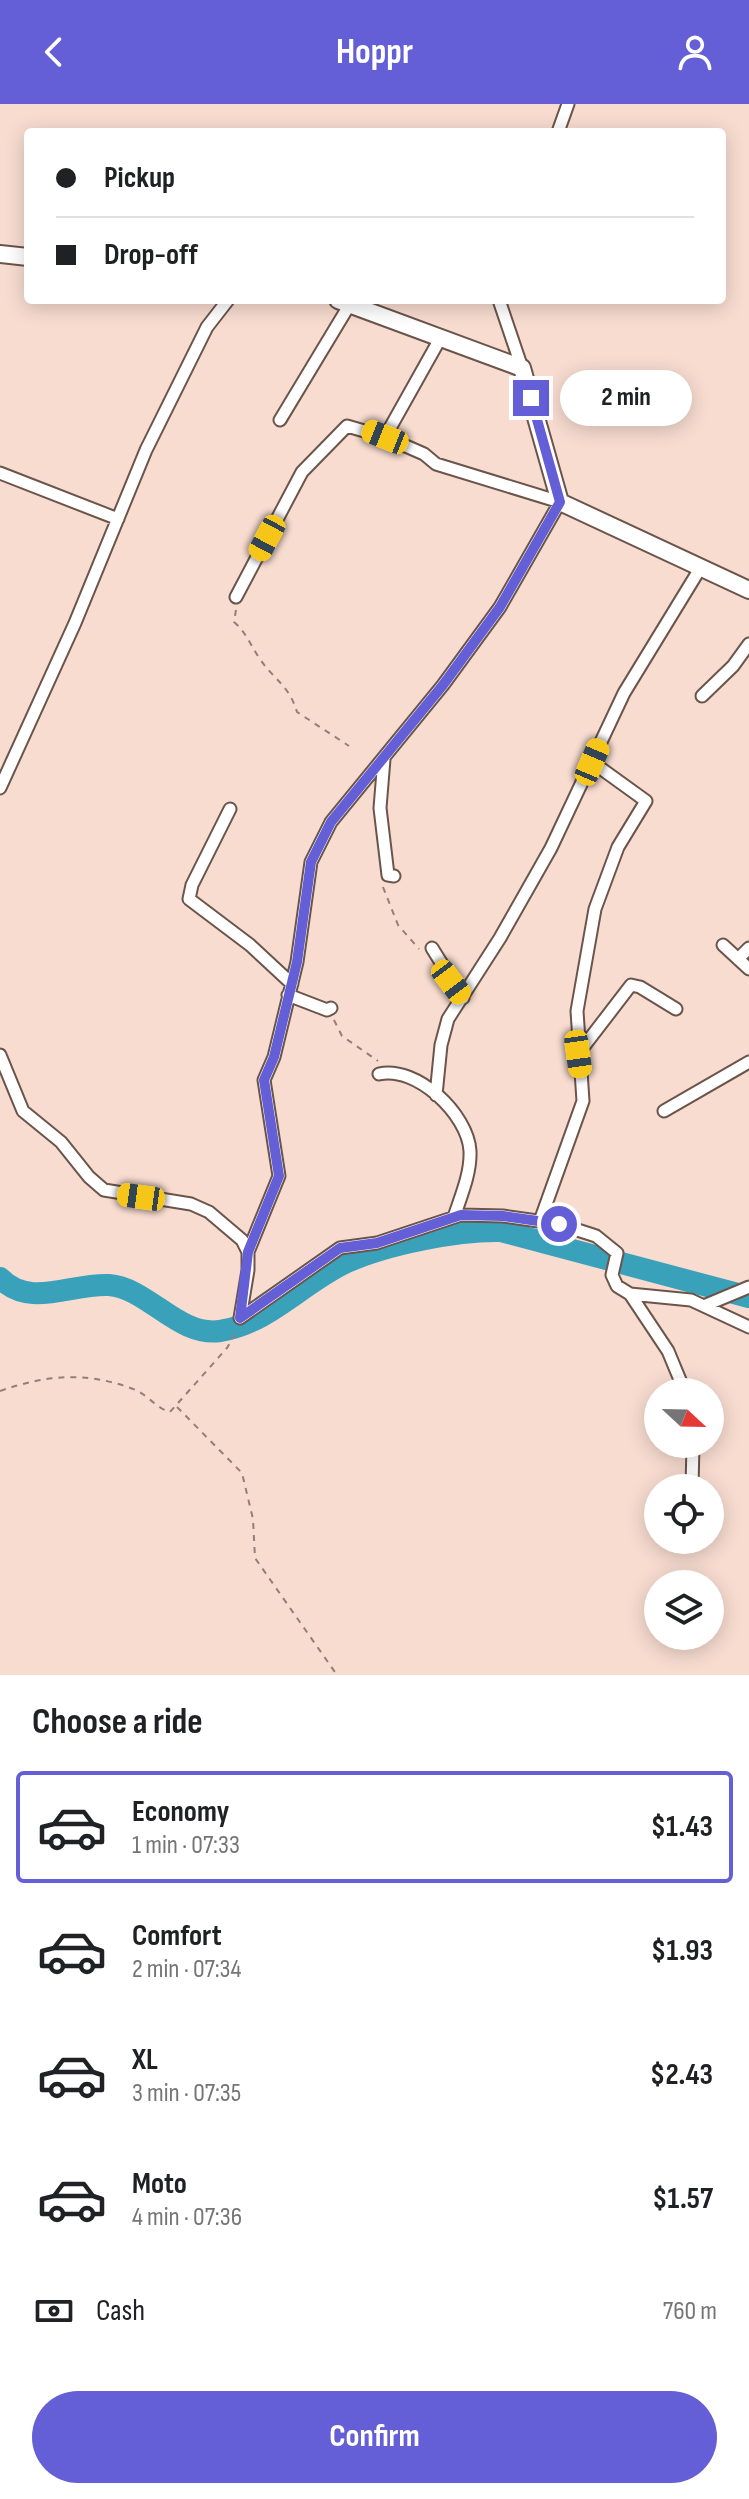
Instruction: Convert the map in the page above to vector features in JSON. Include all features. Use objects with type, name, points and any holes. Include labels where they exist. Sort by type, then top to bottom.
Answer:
[{"type":"street","points":[[559,128],[568,104]]},
{"type":"street","points":[[0,254],[24,257]]},
{"type":"street","points":[[0,788],[146,450],[207,327],[225,304]]},
{"type":"street","points":[[280,420],[343,304]]},
{"type":"street","points":[[350,304],[522,368]]},
{"type":"street","points":[[500,304],[560,502],[500,607],[331,822],[311,862],[290,989],[264,1080],[279,1176],[248,1252],[240,1318],[340,1248],[377,1243],[454,1217],[503,1216],[540,1221],[596,1236],[617,1253],[613,1270],[617,1286],[630,1294],[684,1299],[706,1305],[749,1327]]},
{"type":"street","points":[[385,437],[441,337]]},
{"type":"street","points":[[236,597],[302,472],[347,426],[385,437],[424,454],[436,464],[560,502],[749,590]]},
{"type":"street","points":[[0,473],[118,519]]},
{"type":"street","points":[[436,1095],[444,1028],[551,848],[624,693],[701,567]]},
{"type":"street","points":[[702,696],[733,666],[749,644]]},
{"type":"street","points":[[384,758],[380,808],[391,875]]},
{"type":"street","points":[[540,1221],[580,1113],[583,1084],[578,1054],[579,996],[589,956],[595,909],[618,847],[646,801],[592,762]]},
{"type":"street","points":[[230,809],[192,885],[189,899],[250,945],[290,989],[329,1009]]},
{"type":"street","points":[[723,945],[749,969]]},
{"type":"street","points":[[738,959],[749,948]]},
{"type":"street","points":[[429,952],[463,998]]},
{"type":"street","points":[[578,1054],[631,985],[640,987],[676,1009]]},
{"type":"street","points":[[0,1055],[23,1111],[61,1142],[104,1190],[191,1204],[232,1230],[248,1252]]},
{"type":"street","points":[[664,1111],[749,1062]]},
{"type":"street","points":[[379,1074],[392,1071],[436,1095],[463,1126],[469,1143],[469,1166],[454,1217]]},
{"type":"street","points":[[706,1305],[749,1287]]},
{"type":"street","points":[[630,1294],[641,1315],[668,1351],[679,1378]]},
{"type":"path","points":[[236,597],[234,622],[247,633],[260,659],[291,693],[297,712],[349,746]]},
{"type":"path","points":[[391,875],[382,888],[393,914],[407,937],[429,952]]},
{"type":"path","points":[[329,1009],[342,1036],[392,1071]]},
{"type":"path","points":[[0,1391],[55,1375],[113,1383],[137,1391],[164,1410],[177,1407],[227,1348],[238,1329]]},
{"type":"path","points":[[177,1407],[242,1473],[253,1519],[255,1558],[337,1675]]},
{"type":"waterway","points":[[0,1278],[24,1292],[52,1292],[95,1285],[123,1288],[190,1327],[220,1331],[255,1320],[331,1270],[363,1255],[444,1236],[501,1231],[749,1297]]},
{"type":"route","points":[[531,398],[560,502],[500,607],[443,685],[331,822],[311,862],[297,962],[274,1057],[264,1080],[279,1176],[248,1252],[240,1318],[340,1248],[377,1243],[461,1215],[503,1216],[559,1224]]}]
